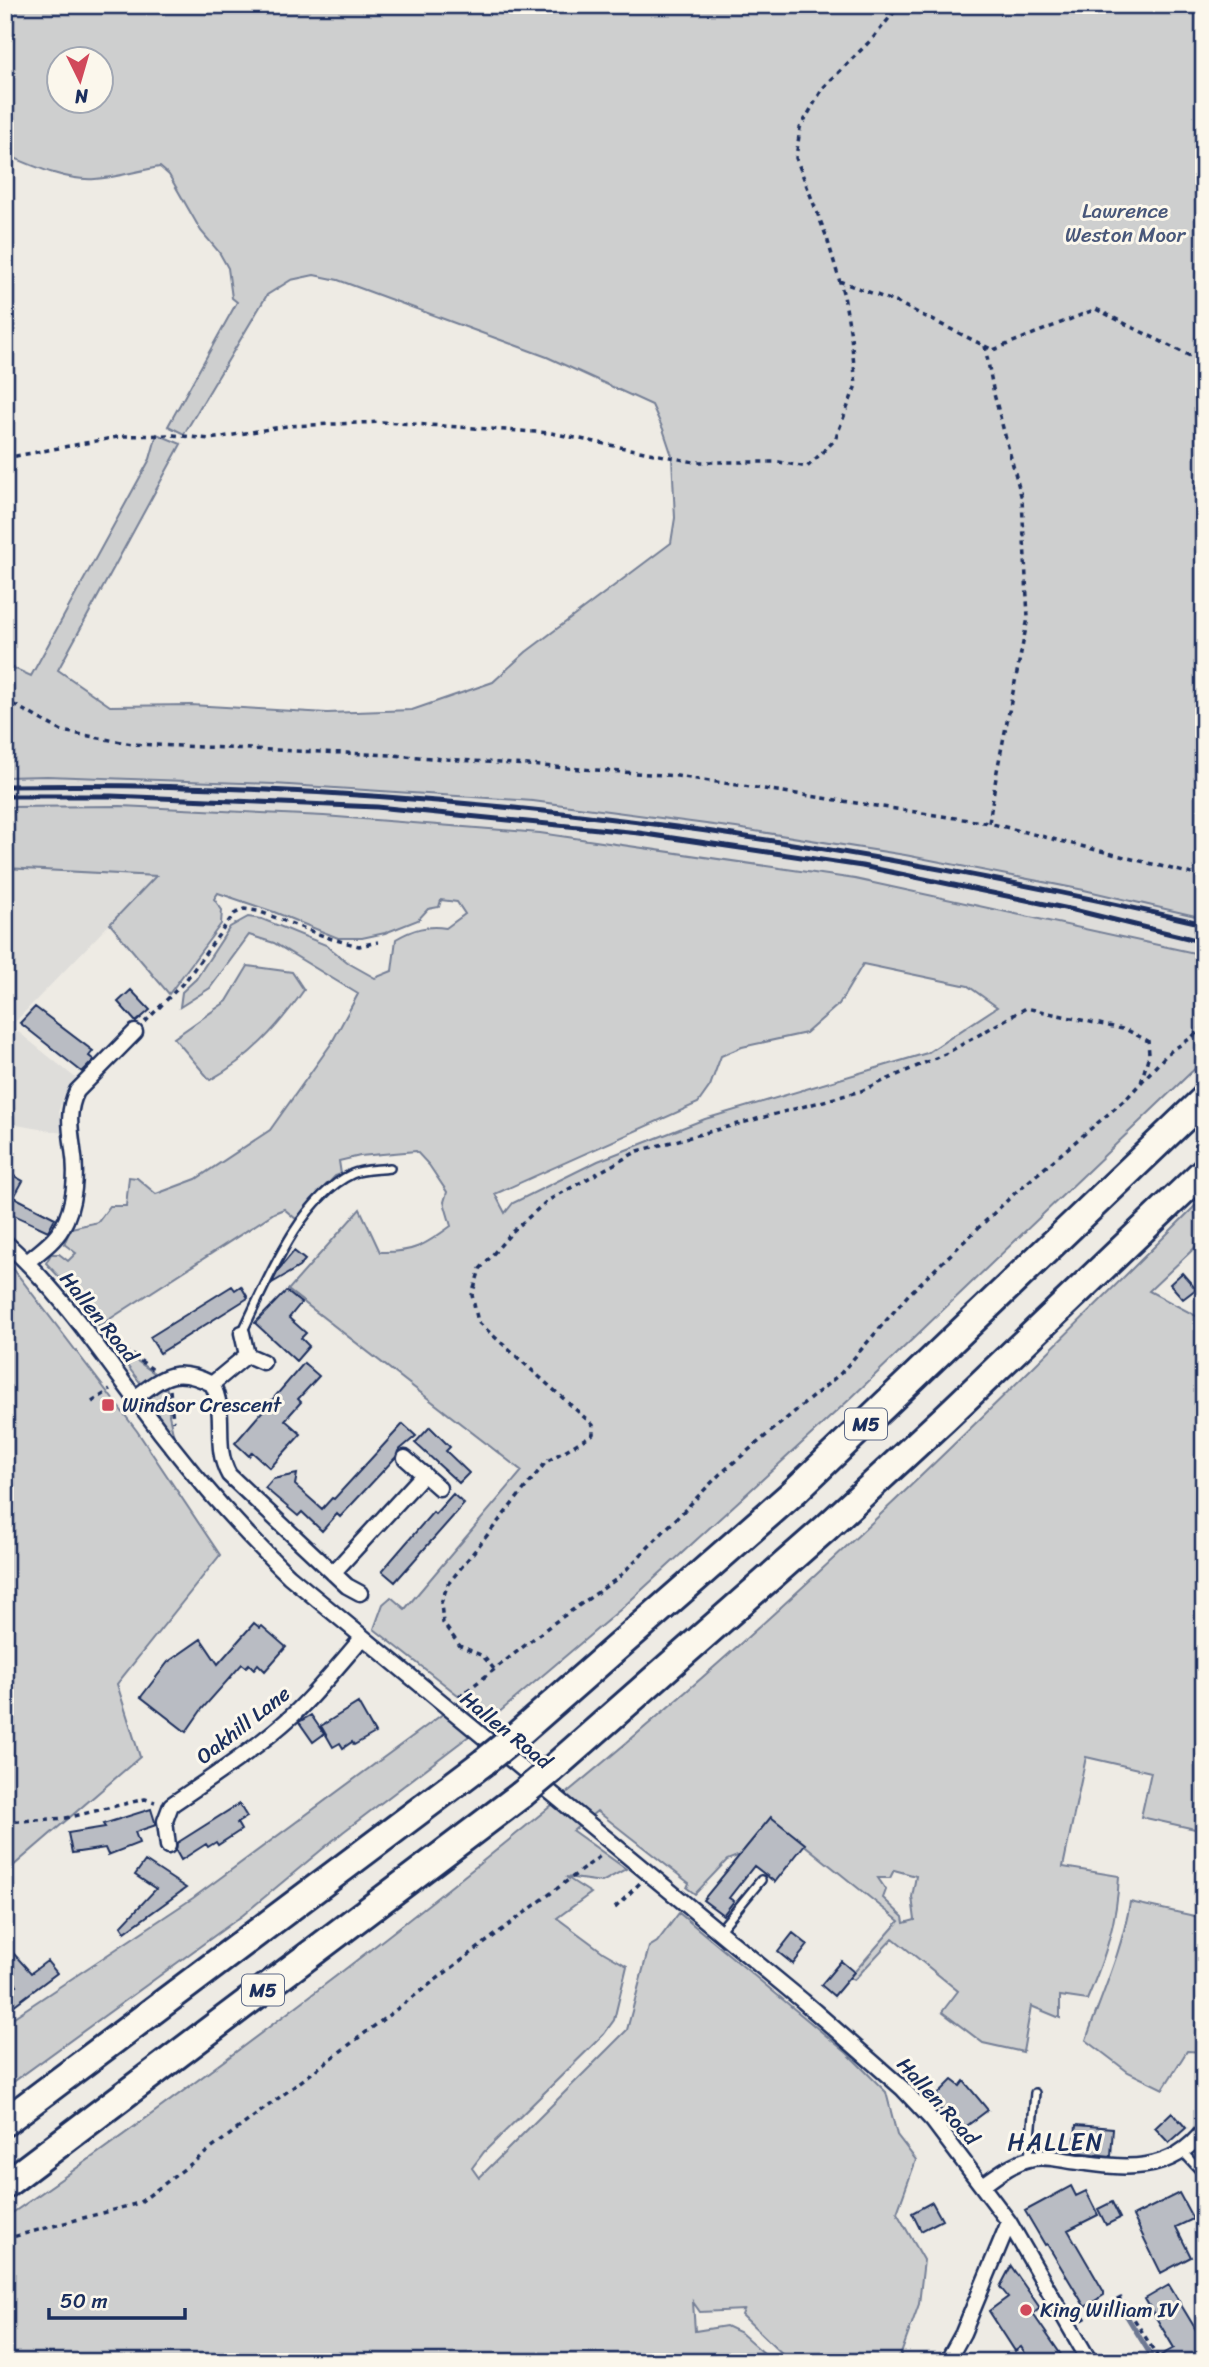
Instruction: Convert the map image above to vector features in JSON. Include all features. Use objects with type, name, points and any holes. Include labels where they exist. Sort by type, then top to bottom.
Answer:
[{"type":"highway","name":"M5","points":[[5,2122],[516,1736],[795,1491],[1204,1099]]},
{"type":"highway","name":"M5","points":[[5,2185],[522,1795],[826,1528],[1204,1171]]},
{"type":"street","points":[[27,1262],[62,1228],[68,1212],[76,1166],[69,1113],[71,1101],[77,1091],[135,1032]]},
{"type":"street","name":"Hallen Road","points":[[5,1242],[27,1262],[92,1338],[135,1398],[225,1511],[258,1547],[362,1638],[719,1932],[869,2057],[902,2088],[933,2121],[1009,2222],[1090,2362]]},
{"type":"street","points":[[242,1333],[247,1355]]},
{"type":"street","points":[[247,1355],[263,1362]]},
{"type":"street","points":[[212,1384],[247,1355]]},
{"type":"street","points":[[135,1398],[149,1388],[181,1373],[193,1375],[212,1384],[219,1404],[220,1454],[229,1475],[333,1573],[360,1593]]},
{"type":"street","points":[[405,1458],[439,1488]]},
{"type":"street","points":[[333,1573],[424,1474]]},
{"type":"street","name":"Oakhill Lane","points":[[171,1805],[255,1746],[293,1715],[362,1638]]},
{"type":"street","points":[[168,1846],[164,1821],[171,1805]]},
{"type":"street","points":[[982,2186],[1029,2159],[1135,2167],[1166,2161],[1182,2151],[1204,2130]]},
{"type":"street","points":[[947,2362],[968,2335],[1009,2222]]},
{"type":"lane","points":[[242,1333],[291,1235],[309,1211],[338,1182],[356,1172],[390,1168]]},
{"type":"lane","points":[[719,1932],[761,1880]]},
{"type":"lane","points":[[1029,2159],[1035,2092]]},
{"type":"lane","points":[[1182,2151],[1204,2175]]},
{"type":"path","points":[[5,458],[123,436],[173,435],[210,439],[287,425],[382,422],[551,433],[694,462],[779,462],[807,467],[835,440],[856,385],[851,336],[839,281],[827,238],[796,158],[800,128],[823,89],[873,38],[900,5]]},
{"type":"path","points":[[839,281],[898,303],[993,350],[1096,309],[1204,363]]},
{"type":"path","points":[[985,346],[993,394],[1022,499],[1028,618],[989,823]]},
{"type":"path","points":[[5,700],[62,731],[132,744],[391,755],[677,776],[989,823],[1204,877]]},
{"type":"path","points":[[135,1032],[186,980],[234,914],[244,909],[258,911],[332,939],[359,946],[378,942]]},
{"type":"path","points":[[494,1669],[483,1656],[460,1646],[443,1623],[441,1603],[448,1584],[546,1462],[593,1434],[593,1425],[478,1322],[472,1294],[480,1269],[513,1231],[547,1201],[638,1151],[861,1091],[947,1053],[1026,1008],[1126,1030],[1148,1041],[1149,1054],[1141,1083]]},
{"type":"path","points":[[446,1708],[551,1625],[618,1578],[720,1474],[841,1373],[909,1294],[1015,1193],[1127,1098],[1168,1053],[1191,1038],[1204,1025]]},
{"type":"path","points":[[92,1402],[123,1381]]},
{"type":"path","points":[[5,1822],[65,1818],[145,1799],[171,1805]]},
{"type":"path","points":[[5,2239],[139,2203],[614,1846]]},
{"type":"path","points":[[615,1908],[648,1873]]},
{"type":"path","points":[[1071,2327],[1121,2298],[1161,2362]]},
{"type":"shaded area","points":[[5,777],[274,784],[533,801],[736,828],[905,855],[1084,890],[1204,918],[1204,955],[855,879],[540,833],[324,816],[121,806],[5,807]]},
{"type":"shaded area","points":[[5,868],[157,875],[11,1026],[78,1080],[64,1095],[59,1110],[62,1133],[5,1123]]},
{"type":"green space","name":"Lawrence Weston Moor","points":[[5,5],[1204,5],[1204,918],[1084,890],[905,855],[736,828],[533,801],[274,784],[5,777],[5,664],[31,676],[150,459],[157,434],[181,444],[58,670],[110,706],[191,705],[327,713],[412,710],[493,682],[526,652],[671,543],[675,518],[672,456],[652,405],[547,357],[338,280],[314,275],[291,280],[267,295],[184,434],[168,426],[237,302],[232,298],[228,268],[219,252],[201,231],[169,175],[160,167],[95,179],[72,178],[49,172],[5,154]]},
{"type":"green space","points":[[121,806],[324,816],[540,833],[855,879],[1204,955],[1204,1060],[850,1399],[621,1609],[490,1720],[343,1832],[243,1915],[5,2088],[5,2023],[193,1898],[463,1699],[374,1629],[383,1604],[391,1597],[405,1609],[522,1471],[288,1290],[360,1209],[380,1252],[410,1249],[434,1238],[451,1226],[444,1202],[447,1192],[416,1151],[360,1156],[339,1161],[341,1174],[335,1176],[296,1219],[284,1209],[274,1213],[99,1326],[46,1263],[51,1254],[59,1254],[68,1261],[76,1253],[64,1244],[71,1228],[98,1222],[110,1206],[126,1206],[129,1177],[137,1178],[156,1194],[196,1179],[270,1130],[331,1044],[358,994],[274,943],[249,935],[210,988],[180,1007],[182,992],[196,979],[230,927],[248,917],[262,919],[326,945],[350,964],[375,978],[392,971],[396,939],[420,929],[446,928],[465,914],[457,902],[441,900],[439,907],[428,909],[418,920],[385,933],[362,938],[338,938],[218,893],[214,899],[222,910],[221,924],[169,994],[110,924],[156,876],[5,868],[5,807]],"holes":[[[863,964],[968,986],[997,1007],[927,1053],[705,1119],[598,1161],[513,1203],[505,1213],[495,1194],[698,1103],[710,1086],[721,1056],[742,1047],[806,1033],[839,1004]]]},
{"type":"green space","points":[[248,966],[292,972],[304,990],[262,1041],[238,1062],[210,1080],[174,1038],[227,1001]]},
{"type":"green space","points":[[1204,1197],[1204,1239],[1149,1291],[1204,1320],[1204,1831],[1141,1817],[1151,1772],[1086,1757],[1063,1867],[1119,1876],[1116,1909],[1109,1940],[1087,2000],[1060,1996],[1060,2018],[1031,2006],[1023,2052],[983,2043],[942,2012],[958,1991],[893,1938],[854,1980],[849,1978],[899,1921],[771,1818],[740,1855],[727,1860],[695,1894],[687,1888],[689,1883],[597,1811],[573,1831],[626,1869],[602,1882],[566,1877],[591,1893],[557,1918],[627,1966],[614,2020],[604,2034],[484,2152],[472,2168],[479,2178],[627,2030],[649,1947],[657,1942],[679,1913],[847,2053],[886,2092],[897,2135],[916,2160],[897,2213],[924,2260],[919,2304],[898,2362],[791,2362],[742,2315],[744,2310],[700,2312],[693,2302],[695,2331],[726,2326],[741,2333],[774,2362],[5,2362],[5,2218],[176,2096],[344,1970],[460,1880],[630,1740],[740,1644],[899,1497]],"holes":[[[894,1870],[916,1876],[912,1897],[915,1920],[904,1923],[903,1917],[883,1898],[886,1890],[878,1878],[890,1878]]]},
{"type":"green space","points":[[8,1262],[137,1431],[220,1555],[117,1684],[140,1757],[5,1873],[5,1264]]},
{"type":"green space","points":[[112,1346],[157,1375],[142,1385]]},
{"type":"green space","points":[[166,1386],[170,1402],[169,1415],[176,1446],[141,1402]]},
{"type":"green space","points":[[1130,1902],[1204,1918],[1204,2052],[1187,2051],[1163,2089],[1128,2072],[1086,2040],[1117,1955]]},
{"type":"building","points":[[131,990],[150,1010],[136,1022],[118,1002]]},
{"type":"building","points":[[35,1007],[93,1051],[89,1056],[94,1060],[82,1072],[20,1023]]},
{"type":"building","points":[[5,1171],[23,1181],[14,1197],[55,1218],[48,1231],[5,1211]]},
{"type":"building","points":[[294,1251],[305,1260],[299,1267],[272,1283],[279,1269]]},
{"type":"building","points":[[1182,1273],[1196,1289],[1183,1299],[1170,1284]]},
{"type":"building","points":[[232,1286],[235,1290],[241,1286],[248,1298],[160,1353],[150,1337]]},
{"type":"building","points":[[286,1291],[301,1303],[289,1318],[306,1333],[301,1338],[309,1346],[296,1361],[255,1323]]},
{"type":"building","points":[[304,1363],[319,1376],[298,1399],[301,1402],[285,1420],[301,1434],[270,1468],[252,1452],[249,1456],[235,1443]]},
{"type":"building","points":[[403,1424],[416,1436],[398,1451],[396,1457],[340,1517],[337,1514],[322,1531],[302,1512],[298,1516],[265,1488],[273,1479],[297,1474],[295,1485],[322,1509]]},
{"type":"building","points":[[430,1427],[450,1447],[446,1451],[469,1473],[459,1483],[415,1443]]},
{"type":"building","points":[[453,1494],[464,1504],[395,1582],[382,1571],[433,1512],[435,1514]]},
{"type":"building","points":[[254,1623],[260,1628],[262,1626],[286,1647],[265,1671],[258,1664],[254,1669],[249,1664],[246,1667],[242,1664],[202,1709],[186,1732],[141,1697],[168,1662],[201,1639],[218,1664]]},
{"type":"building","points":[[358,1703],[375,1733],[354,1745],[352,1742],[343,1748],[340,1743],[333,1747],[321,1726]]},
{"type":"building","points":[[311,1715],[324,1734],[313,1742],[299,1722]]},
{"type":"building","points":[[239,1804],[247,1817],[237,1823],[241,1830],[218,1845],[216,1842],[208,1847],[206,1844],[181,1860],[176,1851],[177,1843]]},
{"type":"building","points":[[151,1809],[156,1825],[135,1832],[139,1843],[108,1855],[105,1848],[72,1853],[68,1833],[105,1827],[103,1824]]},
{"type":"building","points":[[771,1817],[805,1844],[775,1882],[754,1866],[729,1898],[734,1901],[723,1915],[703,1900]]},
{"type":"building","points":[[145,1861],[186,1888],[125,1932],[121,1926],[156,1889],[135,1875]]},
{"type":"building","points":[[793,1933],[808,1945],[793,1964],[778,1952]]},
{"type":"building","points":[[5,1944],[31,1973],[47,1961],[57,1973],[5,2012],[5,1992],[17,1985],[5,1971]]},
{"type":"building","points":[[841,1961],[854,1972],[834,1996],[821,1985]]},
{"type":"building","points":[[952,2080],[960,2086],[964,2081],[988,2110],[960,2131],[932,2100]]},
{"type":"building","points":[[1172,2112],[1186,2128],[1169,2143],[1155,2128]]},
{"type":"building","points":[[1076,2125],[1113,2128],[1111,2156],[1074,2152]]},
{"type":"building","points":[[1071,2186],[1076,2196],[1086,2191],[1098,2215],[1068,2230],[1104,2292],[1104,2295],[1085,2307],[1025,2211]]},
{"type":"building","points":[[1179,2193],[1193,2219],[1176,2227],[1191,2257],[1161,2273],[1133,2216]]},
{"type":"building","points":[[932,2202],[942,2220],[921,2231],[912,2213]]},
{"type":"building","points":[[1112,2202],[1120,2218],[1106,2225],[1098,2209]]},
{"type":"building","points":[[1011,2266],[1040,2308],[1033,2314],[1066,2362],[1031,2362],[1021,2347],[1015,2351],[989,2311],[1008,2297],[1000,2287]]},
{"type":"building","points":[[1169,2285],[1204,2343],[1204,2362],[1149,2362],[1174,2348],[1145,2299]]},
{"type":"waterway","points":[[1120,2305],[1155,2362]]},
{"type":"railway","points":[[5,786],[156,786],[308,792],[609,818],[758,838],[908,863],[1204,924]]},
{"type":"railway","points":[[5,796],[111,796],[377,807],[639,833],[862,866],[1074,910],[1204,942]]},
{"type":"place","name":"Windsor Crescent","points":[[108,1405]]},
{"type":"place","name":"King William IV","points":[[1026,2310]]},
{"type":"district","name":"HALLEN","points":[[1056,2142]]}]
